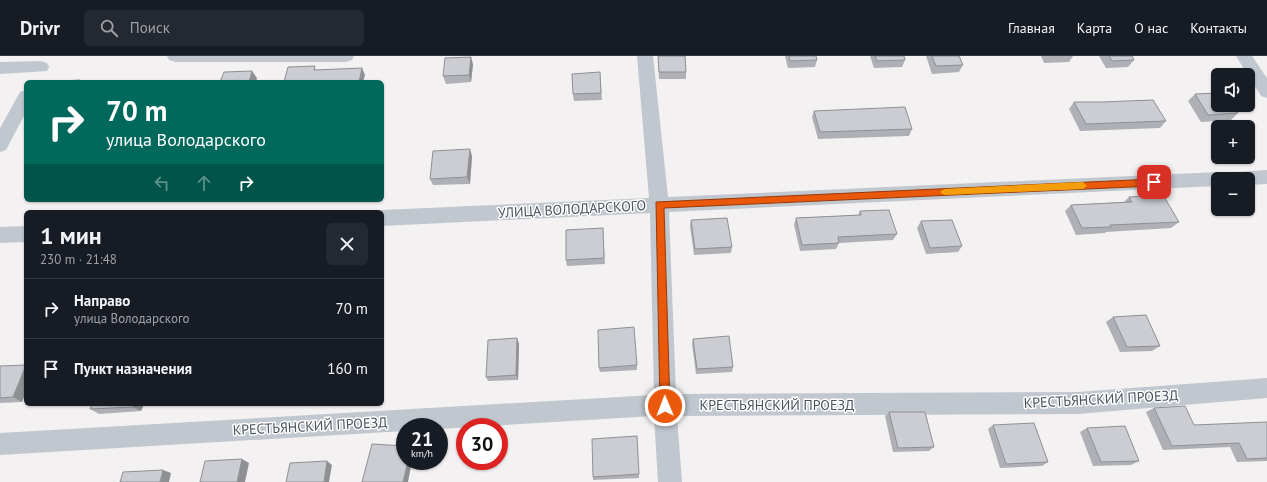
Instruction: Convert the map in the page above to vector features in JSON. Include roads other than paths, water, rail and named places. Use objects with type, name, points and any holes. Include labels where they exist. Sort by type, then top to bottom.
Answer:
[{"type":"street","points":[[175,56],[346,56]]},
{"type":"street","points":[[645,56],[659,205],[665,406],[670,482]]},
{"type":"street","points":[[1244,56],[1267,92]]},
{"type":"street","points":[[0,68],[45,61]]},
{"type":"street","points":[[34,80],[45,61]]},
{"type":"street","points":[[0,145],[24,100]]},
{"type":"street","points":[[1255,178],[1267,177]]},
{"type":"street","name":"УЛИЦА ВОЛОДАРСКОГО","points":[[384,218],[1211,180]]},
{"type":"street","points":[[0,235],[24,234]]},
{"type":"street","name":"КРЕСТЬЯНСКИЙ ПРОЕЗД","points":[[0,444],[665,406],[1078,402],[1267,388]]}]
